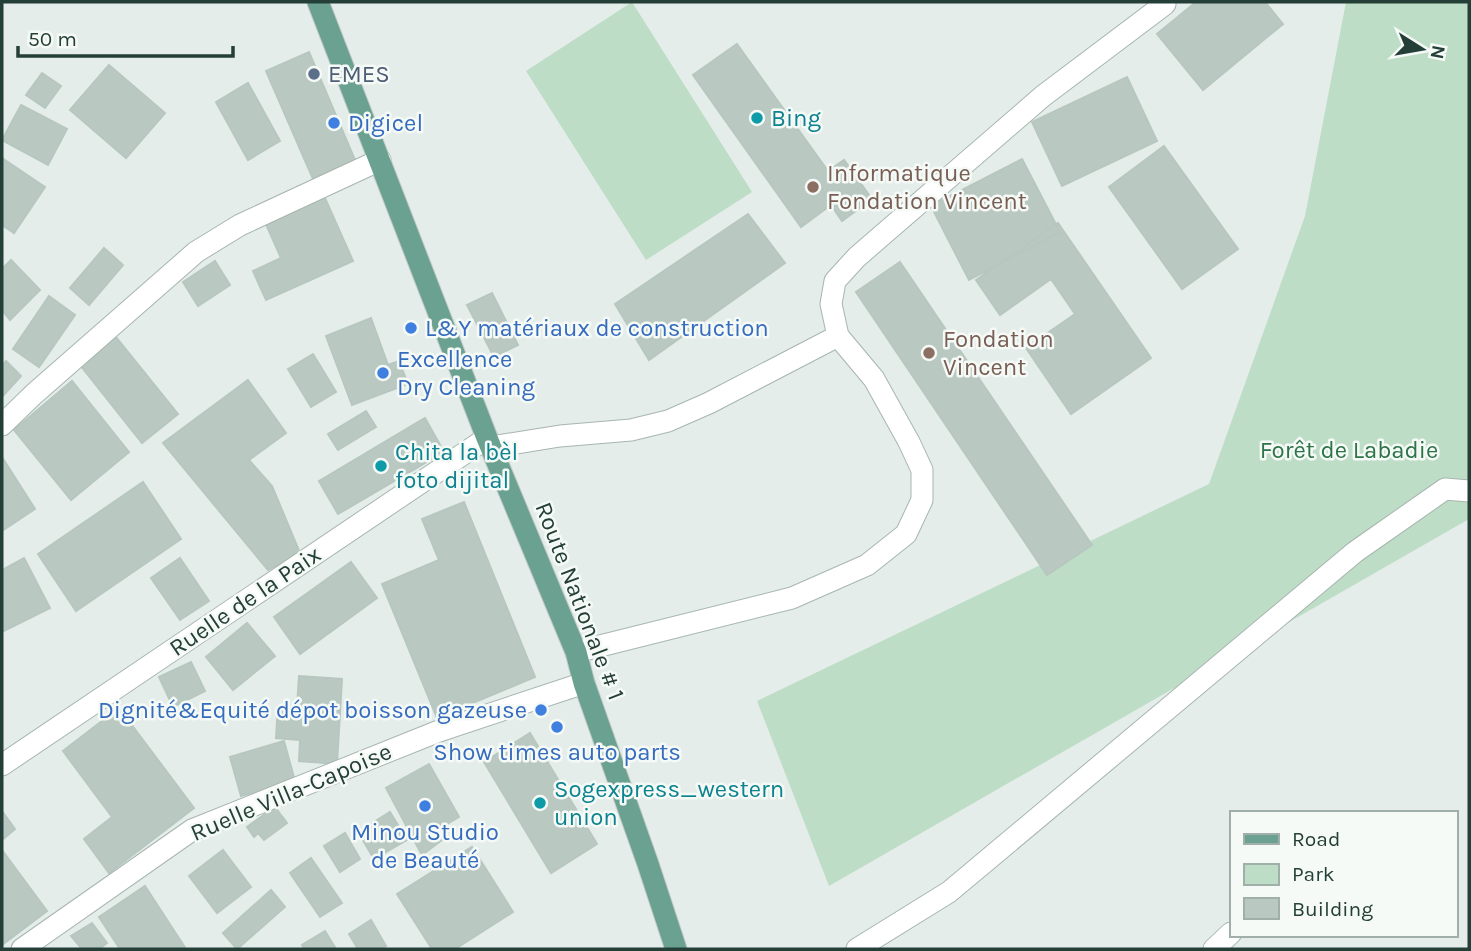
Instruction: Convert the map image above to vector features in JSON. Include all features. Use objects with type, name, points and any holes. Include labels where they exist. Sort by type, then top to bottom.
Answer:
[{"type":"main road","name":"Route Nationale # 1","points":[[318,2],[489,442],[576,652],[584,683],[676,949]]},
{"type":"street","points":[[576,652],[792,598],[867,565],[905,534],[922,499],[922,470],[874,379],[838,336],[831,304],[835,281],[857,257],[1043,96],[1165,4]]},
{"type":"street","points":[[2,425],[195,252],[240,225],[380,160]]},
{"type":"street","points":[[489,442],[631,430],[668,421],[709,403],[838,336]]},
{"type":"street","name":"Ruelle de la Paix","points":[[2,765],[489,442]]},
{"type":"street","points":[[857,949],[950,892],[1355,552],[1445,489],[1469,491]]},
{"type":"street","name":"Ruelle Villa-Capoise","points":[[22,949],[192,830],[439,731],[584,683]]},
{"type":"street","points":[[1214,949],[1230,934]]},
{"type":"green space","points":[[632,2],[752,192],[646,260],[526,71]]},
{"type":"green space","name":"Forêt de Labadie","points":[[1346,2],[1469,2],[1469,519],[829,886],[757,701],[1209,484],[1305,216]]},
{"type":"building","points":[[1196,2],[1265,2],[1283,24],[1203,90],[1157,34]]},
{"type":"building","name":"Bing","points":[[737,44],[828,171],[844,160],[872,199],[842,221],[831,205],[801,227],[693,75]]},
{"type":"building","points":[[309,52],[355,160],[313,179],[266,71]]},
{"type":"building","points":[[109,65],[165,113],[126,158],[70,110]]},
{"type":"building","points":[[42,73],[61,86],[45,108],[26,95]]},
{"type":"building","points":[[1127,77],[1157,141],[1062,186],[1032,122]]},
{"type":"building","points":[[248,83],[280,141],[248,160],[216,102]]},
{"type":"building","points":[[21,105],[67,129],[48,165],[2,140]]},
{"type":"building","points":[[1164,146],[1238,249],[1182,289],[1109,187]]},
{"type":"building","points":[[2,158],[45,187],[14,233],[2,225]]},
{"type":"building","points":[[1022,159],[1060,232],[969,280],[931,206]]},
{"type":"building","points":[[324,196],[353,261],[266,300],[253,271],[281,258],[265,222]]},
{"type":"building","points":[[748,214],[785,263],[649,360],[615,304]]},
{"type":"building","points":[[1058,223],[1151,358],[1071,414],[1026,348],[1075,314],[1051,279],[1000,315],[976,280]]},
{"type":"building","points":[[104,248],[123,265],[89,305],[70,288]]},
{"type":"building","points":[[11,260],[40,290],[10,320],[2,310],[2,269]]},
{"type":"building","points":[[215,261],[230,285],[198,306],[183,282]]},
{"type":"building","points":[[900,262],[1092,545],[1047,575],[856,292]]},
{"type":"building","points":[[492,293],[518,345],[494,357],[467,305]]},
{"type":"building","points":[[49,296],[75,315],[39,367],[13,349]]},
{"type":"building","points":[[371,318],[388,365],[399,361],[408,384],[352,405],[326,336]]},
{"type":"building","points":[[115,336],[178,414],[142,443],[80,365]]},
{"type":"building","points":[[313,354],[336,392],[311,407],[288,369]]},
{"type":"building","points":[[6,361],[21,376],[2,397],[2,366]]},
{"type":"building","points":[[248,380],[286,433],[249,460],[272,486],[300,553],[268,570],[163,443]]},
{"type":"building","points":[[72,381],[129,452],[71,500],[14,430]]},
{"type":"building","points":[[366,411],[376,427],[338,450],[328,434]]},
{"type":"building","name":"Chita la bèl foto dijital","points":[[425,418],[444,452],[338,514],[319,481]]},
{"type":"building","points":[[2,457],[35,509],[2,531]]},
{"type":"building","points":[[143,482],[181,539],[76,611],[38,554]]},
{"type":"building","points":[[464,502],[535,677],[437,718],[382,584],[439,560],[422,519]]},
{"type":"building","points":[[24,558],[50,608],[2,632],[2,570]]},
{"type":"building","points":[[180,558],[209,601],[180,620],[151,578]]},
{"type":"building","points":[[351,562],[377,598],[300,654],[274,617]]},
{"type":"building","points":[[247,623],[275,656],[233,690],[206,657]]},
{"type":"building","points":[[191,662],[205,691],[173,707],[159,677]]},
{"type":"building","points":[[299,676],[342,679],[337,764],[299,761],[300,740],[276,738],[278,706],[297,707]]},
{"type":"building","points":[[119,708],[194,808],[109,873],[84,839],[112,817],[63,751]]},
{"type":"building","name":"Sogexpress_western union","points":[[530,733],[597,844],[551,873],[484,762]]},
{"type":"building","points":[[284,741],[295,781],[241,796],[230,757]]},
{"type":"building","points":[[429,764],[459,817],[437,830],[442,840],[422,855],[386,788]]},
{"type":"building","points":[[275,807],[287,823],[264,840],[258,833],[254,837],[247,827]]},
{"type":"building","points":[[2,811],[15,829],[2,840]]},
{"type":"building","points":[[390,812],[407,840],[374,859],[358,832]]},
{"type":"building","points":[[345,833],[360,859],[340,872],[324,846]]},
{"type":"building","points":[[472,847],[513,912],[455,949],[432,949],[397,894]]},
{"type":"building","points":[[2,850],[47,911],[2,945]]},
{"type":"building","points":[[223,850],[251,887],[217,913],[189,876]]},
{"type":"building","points":[[311,858],[342,903],[320,917],[290,873]]},
{"type":"building","points":[[145,886],[186,949],[120,949],[99,917]]},
{"type":"building","points":[[271,890],[285,907],[237,949],[223,933]]},
{"type":"building","points":[[371,920],[386,946],[380,949],[358,949],[349,934]]},
{"type":"building","points":[[92,923],[107,943],[99,949],[82,949],[71,936]]},
{"type":"building","points":[[325,931],[336,949],[304,949],[302,945]]},
{"type":"place","name":"EMES","points":[[314,74]]},
{"type":"place","name":"Bing","points":[[757,118]]},
{"type":"place","name":"Digicel","points":[[334,123]]},
{"type":"place","name":"Informatique Fondation Vincent","points":[[813,187]]},
{"type":"place","name":"L&Y matériaux de construction","points":[[411,328]]},
{"type":"place","name":"Fondation Vincent","points":[[929,353]]},
{"type":"place","name":"Excellence Dry Cleaning","points":[[383,373]]},
{"type":"place","name":"Chita la bèl foto dijital","points":[[381,466]]},
{"type":"place","name":"Dignité&Equité dépot boisson gazeuse","points":[[541,710]]},
{"type":"place","name":"Show times auto parts","points":[[557,727]]},
{"type":"place","name":"Sogexpress_western union","points":[[540,803]]},
{"type":"place","name":"Minou Studio de Beauté","points":[[425,806]]}]
